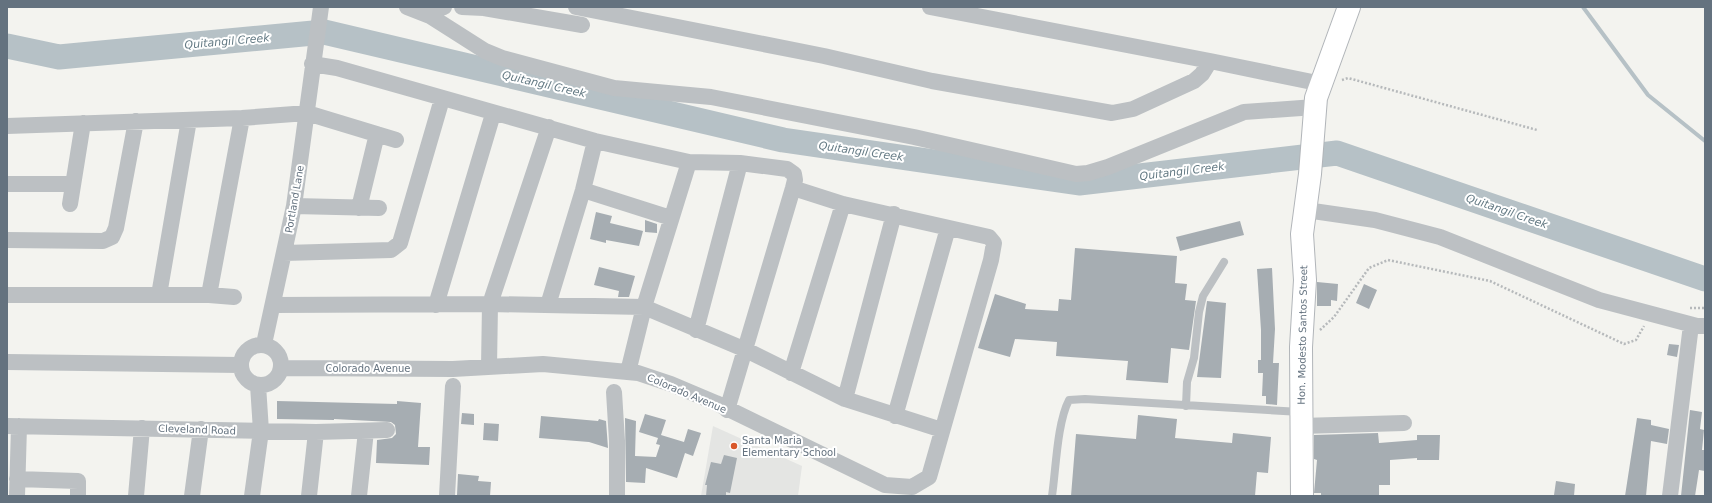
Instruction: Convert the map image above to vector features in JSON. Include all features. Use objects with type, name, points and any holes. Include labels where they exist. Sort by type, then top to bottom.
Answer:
[{"type":"street","name":"Portland Lane","points":[[264,344],[274,305],[294,206],[321,7]]},
{"type":"street","points":[[407,7],[430,16],[484,51],[502,58],[614,88],[711,96],[914,137],[1076,174],[1088,173],[1108,167],[1244,112],[1315,117]]},
{"type":"street","points":[[430,16],[437,9],[444,7]]},
{"type":"street","points":[[462,7],[484,8],[582,25]]},
{"type":"street","points":[[576,7],[603,10],[824,56],[940,83],[1112,114],[1133,109],[1194,81],[1202,74],[1210,61]]},
{"type":"street","points":[[930,7],[1322,84]]},
{"type":"street","name":"Hon. Modesto Santos Street","points":[[1302,496],[1301,347],[1304,280],[1302,234],[1310,174],[1316,98],[1349,7]]},
{"type":"street","points":[[313,58],[337,68],[493,114],[549,127],[595,141],[689,162],[740,163],[787,169],[794,174],[795,180],[793,188],[727,410]]},
{"type":"street","points":[[284,253],[391,250],[400,243],[442,98]]},
{"type":"street","points":[[7,126],[242,118],[307,113],[396,140]]},
{"type":"street","points":[[436,304],[493,114]]},
{"type":"street","points":[[209,295],[242,118]]},
{"type":"street","points":[[159,295],[189,120]]},
{"type":"street","points":[[7,240],[103,241],[112,237],[116,228],[136,121]]},
{"type":"street","points":[[70,204],[83,123]]},
{"type":"street","points":[[489,367],[490,304],[549,127]]},
{"type":"street","points":[[360,208],[377,134]]},
{"type":"street","points":[[548,306],[583,190],[595,141]]},
{"type":"street","points":[[628,372],[644,307],[689,162]]},
{"type":"street","points":[[696,330],[740,163]]},
{"type":"street","points":[[7,184],[73,184]]},
{"type":"street","points":[[793,188],[843,204],[894,214],[948,228],[895,416]]},
{"type":"street","points":[[583,190],[671,218]]},
{"type":"street","points":[[791,373],[843,204]]},
{"type":"street","points":[[294,206],[379,208]]},
{"type":"street","points":[[1306,210],[1375,220],[1440,237],[1599,300],[1698,326],[1670,496]]},
{"type":"street","points":[[845,399],[894,214]]},
{"type":"street","name":"Colorado Avenue","points":[[282,368],[454,369],[543,364],[638,373],[671,384],[885,485],[912,487],[929,477],[991,260],[994,243],[989,237],[948,228]]},
{"type":"street","points":[[7,295],[209,295],[234,298]]},
{"type":"street","points":[[274,305],[490,304],[644,307],[746,350],[845,399],[942,430]]},
{"type":"street","points":[[264,344],[274,348],[281,357],[282,368],[278,378],[269,384],[258,385],[246,378],[240,365],[244,354],[252,346],[264,344]]},
{"type":"street","points":[[7,362],[240,365]]},
{"type":"street","points":[[252,496],[261,431],[258,385]]},
{"type":"street","points":[[447,496],[453,386]]},
{"type":"street","points":[[614,392],[617,442],[617,496]]},
{"type":"street","points":[[1301,419],[1404,423]]},
{"type":"street","points":[[13,426],[17,479],[16,496]]},
{"type":"street","name":"Cleveland Road","points":[[13,426],[316,432],[386,430]]},
{"type":"street","points":[[136,496],[142,428]]},
{"type":"street","points":[[192,496],[201,429]]},
{"type":"street","points":[[360,496],[366,431]]},
{"type":"street","points":[[309,496],[316,432]]},
{"type":"street","points":[[17,479],[78,481],[78,496]]},
{"type":"lane","points":[[1186,406],[1187,382],[1194,358],[1199,312],[1203,296],[1224,262]]},
{"type":"lane","points":[[1052,496],[1061,430],[1066,407],[1070,400],[1085,399],[1186,406],[1301,419]]},
{"type":"path","points":[[1322,84],[1348,78],[1537,130]]},
{"type":"path","points":[[1301,347],[1334,317],[1369,268],[1388,260],[1490,281],[1624,344],[1636,340],[1651,314]]},
{"type":"shaded area","name":"Santa Maria Elementary School","points":[[713,426],[802,466],[798,496],[701,496]]},
{"type":"building","points":[[596,212],[612,216],[610,223],[643,231],[639,246],[606,240],[606,243],[590,239]]},
{"type":"building","points":[[645,220],[657,224],[657,233],[645,232]]},
{"type":"building","points":[[1240,221],[1244,235],[1180,251],[1176,237]]},
{"type":"building","points":[[1075,248],[1177,256],[1175,283],[1187,284],[1185,300],[1196,301],[1189,350],[1171,348],[1168,383],[1126,380],[1128,361],[1056,356],[1057,342],[1015,339],[1010,357],[978,348],[995,294],[1026,304],[1025,309],[1058,311],[1059,299],[1071,300]]},
{"type":"building","points":[[599,267],[635,276],[629,297],[618,297],[619,291],[594,285]]},
{"type":"building","points":[[1272,268],[1275,329],[1273,363],[1279,363],[1277,405],[1266,404],[1266,396],[1262,396],[1263,373],[1258,373],[1258,360],[1261,360],[1261,330],[1257,269]]},
{"type":"building","points":[[1317,282],[1338,284],[1337,301],[1331,300],[1331,306],[1317,306]]},
{"type":"building","points":[[1364,284],[1377,290],[1369,309],[1356,303]]},
{"type":"building","points":[[1207,301],[1226,303],[1221,378],[1197,377]]},
{"type":"building","points":[[1669,344],[1679,345],[1677,357],[1667,355]]},
{"type":"building","points":[[277,401],[397,404],[397,401],[421,403],[418,447],[430,447],[429,465],[376,463],[377,440],[392,438],[396,434],[395,425],[391,422],[334,419],[277,419]]},
{"type":"building","points":[[1690,410],[1702,412],[1700,429],[1704,430],[1702,450],[1705,450],[1705,471],[1699,470],[1695,496],[1681,496]]},
{"type":"building","points":[[462,413],[474,414],[474,425],[461,424]]},
{"type":"building","points":[[645,414],[666,420],[661,435],[684,442],[688,429],[701,433],[693,456],[685,453],[677,478],[646,468],[645,483],[626,482],[625,418],[636,421],[635,456],[656,457],[660,445],[656,444],[658,438],[639,432]]},
{"type":"building","points":[[1138,415],[1177,419],[1175,438],[1232,443],[1233,433],[1271,437],[1268,473],[1257,472],[1255,496],[1071,496],[1076,434],[1136,439]]},
{"type":"building","points":[[541,416],[598,421],[599,419],[606,421],[608,448],[589,442],[539,438]]},
{"type":"building","points":[[1637,418],[1651,420],[1651,425],[1669,429],[1667,444],[1651,441],[1646,496],[1625,496]]},
{"type":"building","points":[[484,423],[499,424],[498,441],[483,440]]},
{"type":"building","points":[[1378,433],[1379,443],[1417,440],[1417,435],[1440,435],[1439,460],[1417,460],[1417,458],[1390,460],[1390,485],[1379,485],[1379,496],[1321,496],[1321,493],[1314,493],[1317,460],[1314,459],[1314,435]]},
{"type":"building","points":[[724,455],[737,458],[730,493],[726,492],[726,496],[706,496],[707,485],[705,485],[711,462],[721,464]]},
{"type":"building","points":[[458,474],[479,476],[478,481],[491,482],[490,496],[457,495]]},
{"type":"building","points":[[1556,481],[1575,484],[1574,496],[1554,495]]},
{"type":"waterway","points":[[1583,7],[1648,95],[1705,141]]},
{"type":"waterway","name":"Quitangil Creek","points":[[7,46],[59,57],[324,32],[783,140],[1079,183],[1337,153],[1705,279]]},
{"type":"place","name":"Santa Maria Elementary School","points":[[734,446]]}]
